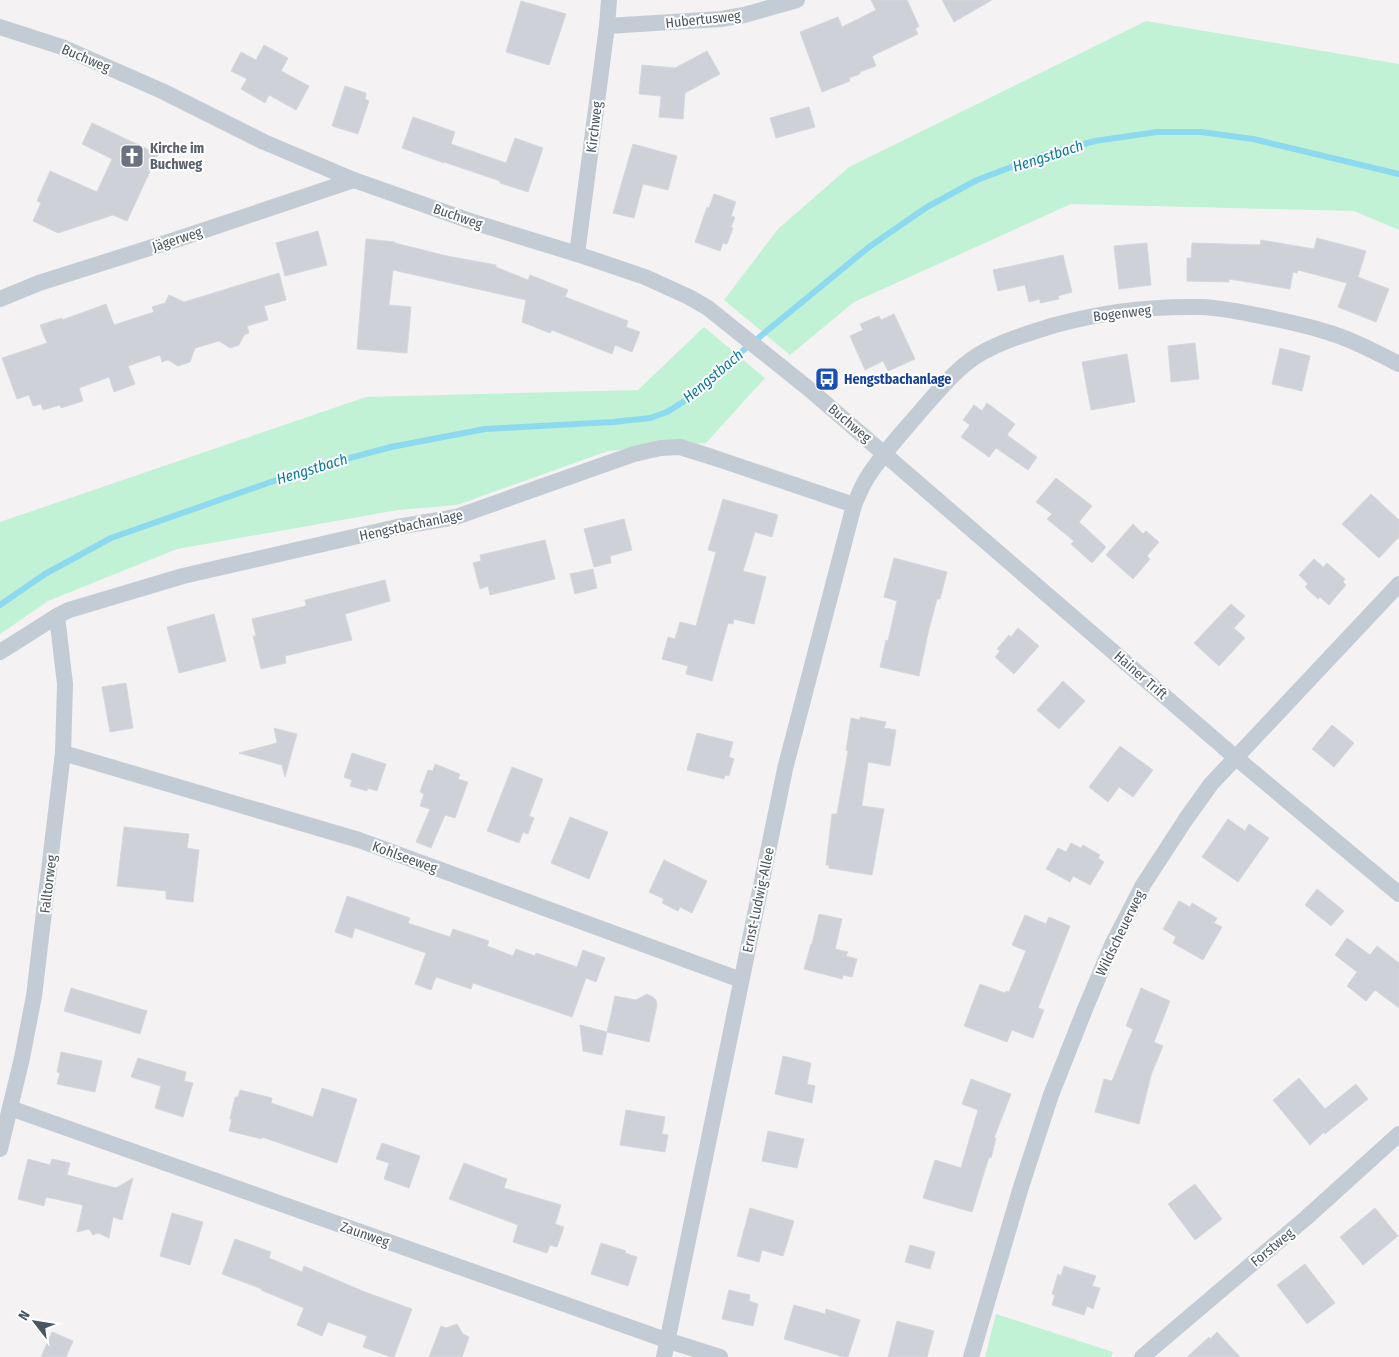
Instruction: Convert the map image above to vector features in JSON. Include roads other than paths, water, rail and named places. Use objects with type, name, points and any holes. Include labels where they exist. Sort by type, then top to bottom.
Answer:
[{"type":"street","name":"Kirchweg","points":[[577,254],[609,0]]},
{"type":"street","name":"Hubertusweg","points":[[607,26],[721,19],[744,15],[797,0]]},
{"type":"street","name":"Buchweg","points":[[0,27],[72,51],[162,91],[264,142],[354,180],[473,222],[645,277],[689,296],[708,308],[810,389],[885,453]]},
{"type":"street","name":"Jägerweg","points":[[0,299],[39,283],[354,180]]},
{"type":"street","name":"Bogenweg","points":[[885,453],[948,380],[960,368],[978,356],[1000,344],[1032,332],[1093,316],[1141,310],[1202,307],[1239,311],[1332,333],[1399,364]]},
{"type":"street","name":"Hengstbachanlage","points":[[0,652],[69,610],[183,576],[397,527],[456,517],[634,454],[661,448],[680,447],[854,505]]},
{"type":"street","name":"Ernst-Ludwig-Allee","points":[[664,1357],[785,769],[854,505],[867,478],[885,453]]},
{"type":"street","name":"Hainer Trift","points":[[885,453],[1235,757],[1399,894]]},
{"type":"street","name":"Wildscheuerweg","points":[[971,1357],[1021,1187],[1051,1095],[1112,945],[1143,885],[1211,784],[1399,584]]},
{"type":"street","name":"Falltorweg","points":[[0,1149],[22,1058],[34,996],[63,753],[65,684],[57,616]]},
{"type":"street","name":"Kohlseeweg","points":[[63,753],[359,840],[741,980]]},
{"type":"street","name":"Zaunweg","points":[[10,1108],[666,1340],[720,1357]]},
{"type":"street","name":"Forstweg","points":[[1142,1357],[1306,1218],[1399,1134]]},
{"type":"waterway","name":"Hengstbach","points":[[0,605],[45,574],[111,538],[305,470],[391,447],[485,429],[613,422],[650,418],[667,412],[694,395],[740,353],[869,247],[927,207],[977,180],[1043,155],[1095,141],[1157,132],[1201,132],[1253,139],[1399,174]]},
{"type":"place","name":"Kirche im Buchweg","points":[[132,156]]},
{"type":"place","name":"Hengstbachanlage","points":[[827,379]]}]
